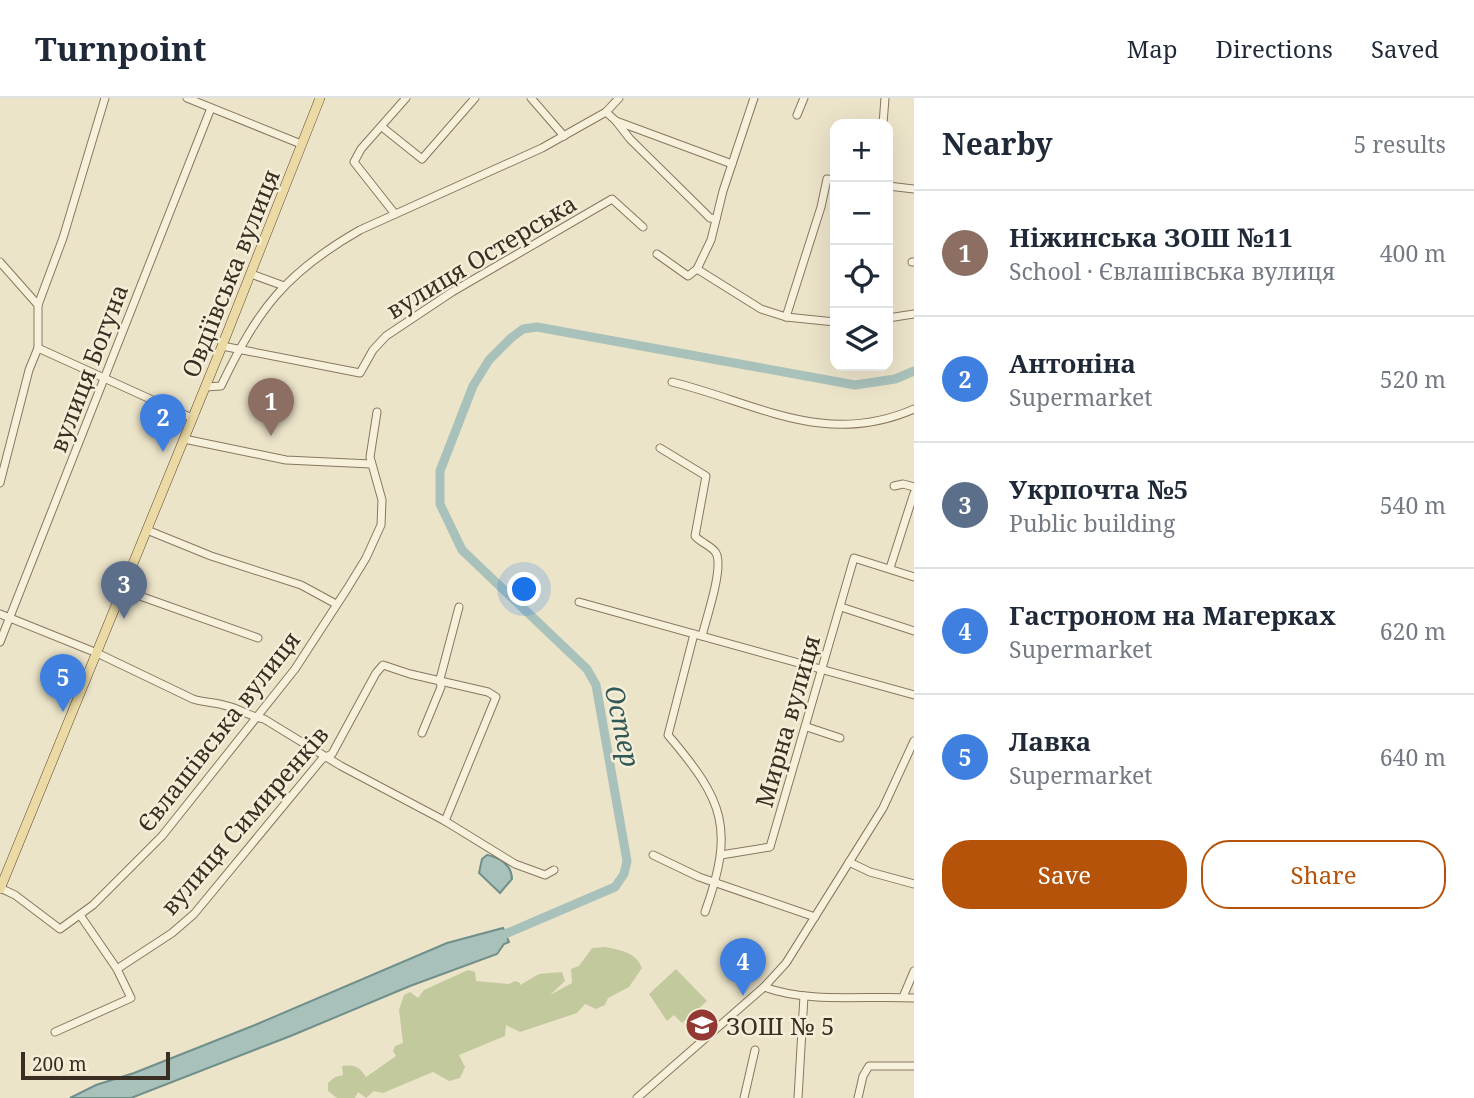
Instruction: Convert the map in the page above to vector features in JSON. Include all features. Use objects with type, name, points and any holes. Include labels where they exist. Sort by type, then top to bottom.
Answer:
[{"type":"main road","name":"Овдіївська вулиця","points":[[0,888],[222,346],[320,98]]},
{"type":"street","points":[[0,483],[29,370],[38,348],[38,305],[63,238],[105,98]]},
{"type":"street","points":[[187,98],[301,144]]},
{"type":"street","points":[[395,214],[354,162],[360,149],[406,98]]},
{"type":"street","points":[[382,127],[422,159],[475,98]]},
{"type":"street","points":[[531,98],[564,136]]},
{"type":"street","points":[[657,254],[688,276],[697,269],[712,240],[732,164],[754,98]]},
{"type":"street","points":[[797,116],[804,98]]},
{"type":"street","points":[[883,119],[885,98]]},
{"type":"street","points":[[205,387],[221,386],[257,317],[284,286],[328,248],[359,230],[564,136],[606,112],[616,99]]},
{"type":"street","name":"вулиця Богуна","points":[[0,642],[211,108]]},
{"type":"street","points":[[606,112],[710,218],[716,219]]},
{"type":"street","points":[[616,121],[732,164]]},
{"type":"street","points":[[786,317],[821,207],[827,179],[830,179]]},
{"type":"street","points":[[893,187],[914,189]]},
{"type":"street","name":"вулиця Остерська","points":[[222,346],[360,373],[378,342],[386,336],[452,292],[612,199],[643,227]]},
{"type":"street","points":[[0,262],[38,305]]},
{"type":"street","points":[[697,269],[751,304],[786,317],[830,321]]},
{"type":"street","points":[[251,274],[284,286]]},
{"type":"street","points":[[893,317],[914,314]]},
{"type":"street","points":[[38,348],[192,418]]},
{"type":"street","points":[[672,382],[729,398],[751,409],[831,426],[873,423],[913,410],[914,420]]},
{"type":"street","name":"Євлашівська вулиця","points":[[0,888],[15,895],[60,929],[111,888],[162,836],[258,718],[311,647],[366,558],[381,525],[382,500],[370,457],[377,412]]},
{"type":"street","points":[[184,439],[286,460],[371,464]]},
{"type":"street","points":[[660,448],[706,476],[695,536],[715,551],[718,557],[717,573],[668,735],[688,759],[709,792],[722,825],[721,855],[716,881],[705,912]]},
{"type":"street","points":[[894,486],[903,484],[914,487]]},
{"type":"street","points":[[914,493],[890,568],[914,577]]},
{"type":"street","points":[[147,530],[211,556],[301,585],[336,604]]},
{"type":"street","name":"Мирна вулиця","points":[[721,855],[770,847],[855,558],[890,568]]},
{"type":"street","points":[[123,590],[258,638]]},
{"type":"street","points":[[579,602],[914,695]]},
{"type":"street","points":[[422,733],[440,687],[459,607]]},
{"type":"street","points":[[841,607],[914,631]]},
{"type":"street","points":[[0,614],[97,653],[193,699],[221,704],[278,726],[327,757],[445,821],[515,864],[545,875],[554,870]]},
{"type":"street","name":"вулиця Симиренків","points":[[117,969],[173,933],[194,914],[322,759],[337,746],[376,673],[383,665],[440,680]]},
{"type":"street","points":[[440,680],[488,692],[496,697],[445,821]]},
{"type":"street","points":[[807,727],[840,738]]},
{"type":"street","points":[[637,1098],[764,987],[793,954],[892,791],[914,741]]},
{"type":"street","points":[[653,855],[699,877],[816,917]]},
{"type":"street","points":[[849,862],[870,872],[914,884]]},
{"type":"street","points":[[55,1032],[131,998],[117,969],[80,915]]},
{"type":"street","points":[[903,997],[914,971]]},
{"type":"street","points":[[764,987],[783,994],[804,996],[914,998]]},
{"type":"street","points":[[798,1098],[804,996]]},
{"type":"street","points":[[744,1098],[755,1050]]},
{"type":"street","points":[[858,1098],[863,1076],[869,1066],[914,1066]]},
{"type":"green space","points":[[605,947],[632,955],[642,968],[629,987],[608,998],[605,1005],[596,1009],[585,1004],[577,1013],[520,1032],[506,1025],[505,1036],[459,1055],[465,1067],[460,1078],[449,1081],[433,1072],[383,1093],[374,1091],[366,1098],[358,1092],[355,1098],[337,1098],[328,1091],[328,1083],[343,1075],[342,1066],[357,1067],[366,1077],[396,1056],[393,1051],[395,1046],[403,1043],[399,1010],[404,995],[410,992],[418,998],[424,990],[468,970],[475,972],[476,981],[509,984],[515,981],[520,985],[539,974],[562,972],[565,981],[550,995],[572,983],[571,969],[579,966],[592,948]]},
{"type":"green space","points":[[676,969],[707,1001],[682,1023],[674,1015],[667,1021],[649,994]]},
{"type":"water","points":[[487,855],[504,862],[510,870],[512,879],[500,893],[479,873],[482,859]]},
{"type":"water","points":[[503,928],[509,942],[504,944],[497,954],[410,986],[293,1035],[131,1098],[70,1098],[96,1085],[134,1073],[255,1025],[447,943]]},
{"type":"waterway","name":"Остер","points":[[496,938],[615,887],[624,874],[627,861],[596,685],[587,669],[462,550],[440,504],[440,471],[473,386],[489,360],[523,329],[537,327],[855,385],[895,379],[914,371]]},
{"type":"place","name":"Ніжинська ЗОШ №11","points":[[271,436]]},
{"type":"place","name":"Антоніна","points":[[163,452]]},
{"type":"place","name":"Укрпочта №5","points":[[124,619]]},
{"type":"place","name":"Лавка","points":[[63,712]]},
{"type":"place","name":"Гастроном на Магерках","points":[[743,996]]},
{"type":"place","name":"ЗОШ № 5","points":[[702,1025]]}]
